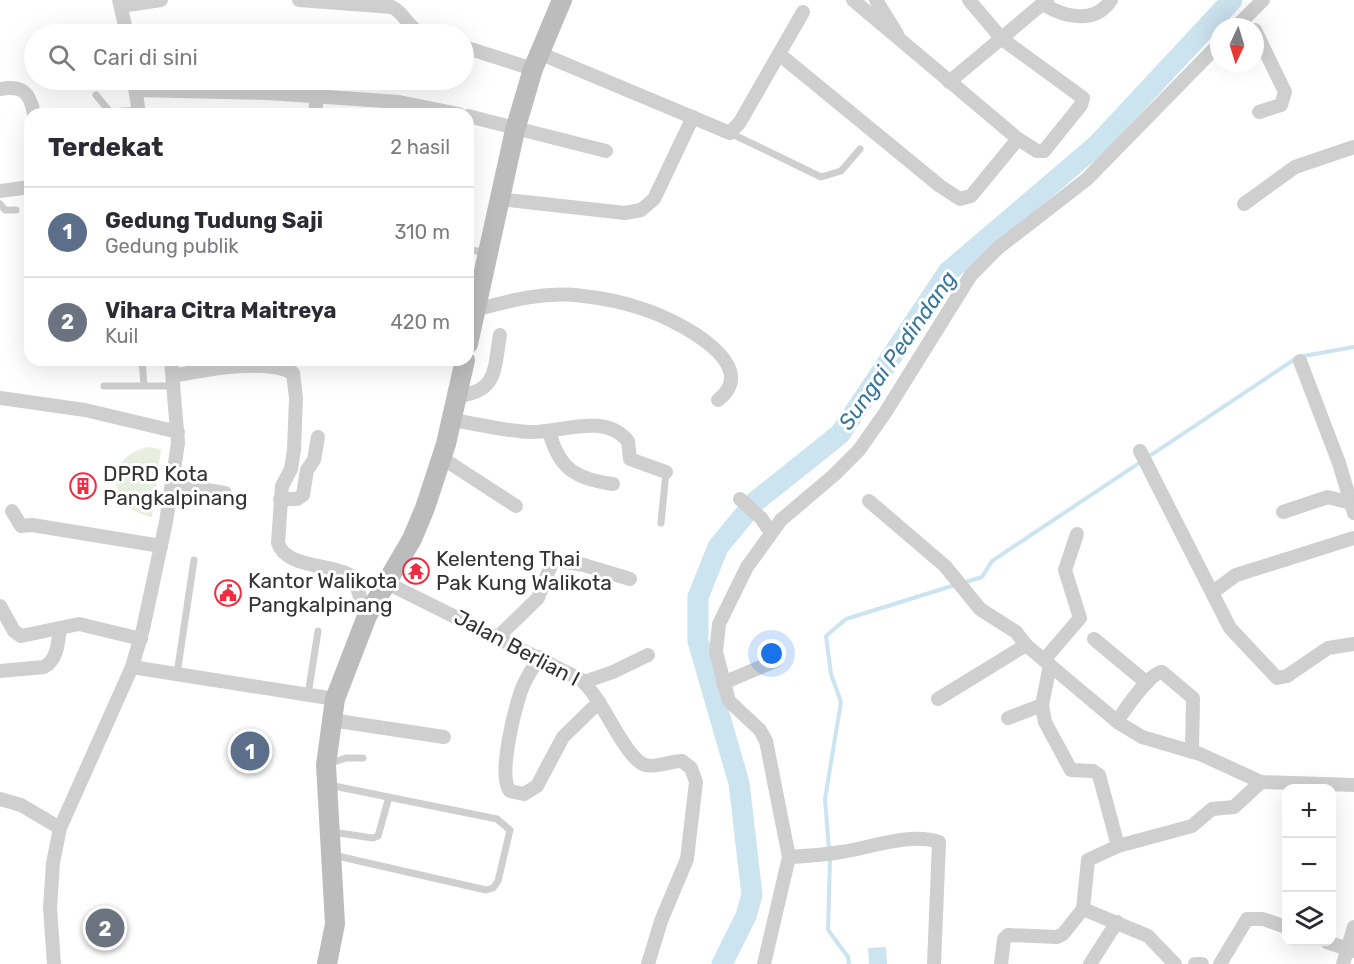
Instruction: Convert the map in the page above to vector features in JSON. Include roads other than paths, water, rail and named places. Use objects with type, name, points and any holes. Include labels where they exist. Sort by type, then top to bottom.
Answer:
[{"type":"street","points":[[125,24],[120,3],[161,0]]},
{"type":"street","points":[[299,0],[396,4],[407,24]]},
{"type":"street","points":[[474,303],[488,252],[515,130],[536,61],[562,0]]},
{"type":"street","points":[[853,0],[1018,139],[1037,152],[1044,151],[1083,100],[1002,39],[969,0]]},
{"type":"street","points":[[876,0],[898,36]]},
{"type":"street","points":[[949,82],[1045,2],[1062,14],[1080,16],[1099,12],[1111,0]]},
{"type":"street","points":[[1255,18],[1263,0]]},
{"type":"street","points":[[474,49],[536,61],[693,117],[730,133],[740,122],[803,12]]},
{"type":"street","points":[[1259,112],[1281,105],[1285,92],[1264,49]]},
{"type":"street","points":[[764,964],[789,857],[766,741],[760,730],[729,701],[716,652],[718,624],[734,590],[771,531],[859,450],[885,413],[971,275],[998,248],[1087,179],[1210,53]]},
{"type":"street","points":[[779,54],[940,186],[960,199],[971,196],[1018,139]]},
{"type":"street","points":[[0,89],[13,87],[22,89],[31,99],[33,108]]},
{"type":"street","points":[[136,90],[138,108]]},
{"type":"street","points":[[218,90],[317,96],[399,108]]},
{"type":"street","points":[[316,108],[317,96]]},
{"type":"street","points":[[499,199],[625,213],[641,210],[654,199],[693,117]]},
{"type":"street","points":[[474,118],[515,130],[606,151]]},
{"type":"street","points":[[1245,204],[1296,167],[1354,147]]},
{"type":"street","points":[[0,191],[24,188]]},
{"type":"street","points":[[474,310],[532,296],[558,294],[606,300],[647,310],[692,333],[727,361],[732,382],[729,392],[718,400]]},
{"type":"street","points":[[457,396],[476,394],[484,388],[493,374],[500,335]]},
{"type":"street","points":[[1300,362],[1339,463],[1352,508]]},
{"type":"street","points":[[54,964],[50,908],[53,863],[60,828],[132,667],[141,639],[161,546],[173,483],[178,432],[172,366]]},
{"type":"street","points":[[174,381],[224,368],[249,366]]},
{"type":"street","points":[[278,366],[291,372],[295,378],[294,450],[280,499],[278,543],[281,552],[302,561],[350,575],[357,584],[367,616]]},
{"type":"street","points":[[327,964],[334,924],[326,765],[335,699],[367,616],[412,539],[442,458],[464,366]]},
{"type":"street","points":[[0,398],[85,410],[178,432]]},
{"type":"street","points":[[452,420],[514,430],[549,431],[584,425],[605,428],[626,438],[630,459],[666,472]]},
{"type":"street","points":[[549,431],[558,456],[578,476],[614,484]]},
{"type":"street","points":[[280,499],[297,499],[303,495],[308,466],[314,460],[318,437]]},
{"type":"street","points":[[1140,451],[1230,627],[1277,678],[1287,676],[1323,650],[1354,644]]},
{"type":"street","points":[[442,458],[516,506]]},
{"type":"street","points":[[173,483],[225,493]]},
{"type":"street","points":[[1283,512],[1330,497],[1352,508]]},
{"type":"street","points":[[740,499],[761,518],[771,531]]},
{"type":"street","points":[[869,501],[940,561],[980,609],[1016,632],[1026,645],[1047,663],[1117,721],[1142,737],[1192,752],[1262,782],[1354,785]]},
{"type":"street","points":[[12,511],[17,528],[32,525],[161,546]]},
{"type":"street","points":[[1077,534],[1070,547],[1065,570],[1080,618],[1047,663],[1042,705],[1045,722],[1068,767],[1075,772],[1092,771],[1099,775],[1118,846]]},
{"type":"street","points":[[1213,592],[1236,575],[1354,538]]},
{"type":"street","points":[[497,638],[538,598],[553,560],[584,565],[630,579]]},
{"type":"street","name":"Jalan Berlian I","points":[[387,583],[584,682],[635,759],[653,766],[682,761],[691,768],[695,775],[696,789],[686,863],[661,921],[648,964]]},
{"type":"street","points":[[0,606],[15,632],[21,636],[87,624],[141,639]]},
{"type":"street","points":[[0,671],[44,667],[50,664],[54,659],[60,628]]},
{"type":"street","points":[[1094,639],[1147,683]]},
{"type":"street","points":[[938,699],[1026,645]]},
{"type":"street","points":[[584,682],[613,672],[648,655]]},
{"type":"street","points":[[538,657],[522,689],[516,712],[504,781],[510,791],[524,794],[537,786],[558,743],[599,702]]},
{"type":"street","points":[[723,683],[775,661]]},
{"type":"street","points":[[132,667],[335,699]]},
{"type":"street","points":[[1117,721],[1147,683],[1162,672],[1191,695],[1194,705],[1192,752]]},
{"type":"street","points":[[1008,718],[1042,705]]},
{"type":"street","points":[[331,720],[444,737]]},
{"type":"street","points":[[1001,964],[1004,939],[1008,934],[1057,937],[1063,934],[1083,909],[1088,860],[1118,846],[1192,826],[1212,809],[1234,807],[1262,782]]},
{"type":"street","points":[[0,799],[21,804],[60,828]]},
{"type":"street","points":[[789,857],[840,853],[902,841],[931,839],[939,842],[934,964]]},
{"type":"street","points":[[1083,909],[1148,936],[1175,964]]},
{"type":"street","points":[[1220,964],[1247,919],[1263,919],[1282,925]]},
{"type":"street","points":[[1090,964],[1117,922]]},
{"type":"street","points":[[1343,964],[1351,950],[1354,927]]},
{"type":"street","points":[[1336,945],[1351,950]]},
{"type":"street","points":[[1195,964],[1202,964]]},
{"type":"lane","points":[[96,95],[107,108]]},
{"type":"lane","points":[[730,133],[821,177],[841,171],[860,149]]},
{"type":"lane","points":[[0,204],[5,210],[16,210]]},
{"type":"lane","points":[[474,251],[488,252]]},
{"type":"lane","points":[[142,366],[144,386]]},
{"type":"lane","points":[[104,386],[144,386],[174,381]]},
{"type":"lane","points":[[662,523],[666,472]]},
{"type":"lane","points":[[177,674],[194,560]]},
{"type":"lane","points":[[308,695],[318,631]]},
{"type":"lane","points":[[326,765],[346,758],[363,758]]},
{"type":"lane","points":[[326,785],[497,819],[507,826],[511,837],[498,881],[493,888],[474,889],[329,854]]},
{"type":"lane","points":[[328,832],[373,838],[378,836],[381,832],[389,797]]},
{"type":"water","points":[[886,947],[887,964],[869,964],[868,948]]},
{"type":"waterway","name":"Sungai Pedindang","points":[[722,964],[746,916],[752,895],[739,783],[698,641],[698,597],[718,547],[755,502],[840,434],[948,272],[1098,144],[1232,0]]},
{"type":"waterway","points":[[963,583],[982,577],[992,561],[1298,357],[1354,347]]},
{"type":"waterway","points":[[829,850],[825,799],[841,702],[831,674],[826,636],[846,619],[955,585]]},
{"type":"waterway","points":[[830,858],[828,930],[848,957],[849,964]]},
{"type":"place","name":"DPRD Kota Pangkalpinang","points":[[83,486]]},
{"type":"place","name":"Kelenteng Thai Pak Kung Walikota","points":[[416,571]]},
{"type":"place","name":"Kantor Walikota Pangkalpinang","points":[[228,593]]},
{"type":"place","name":"Gedung Tudung Saji","points":[[250,751]]},
{"type":"place","name":"Vihara Citra Maitreya","points":[[105,928]]}]
